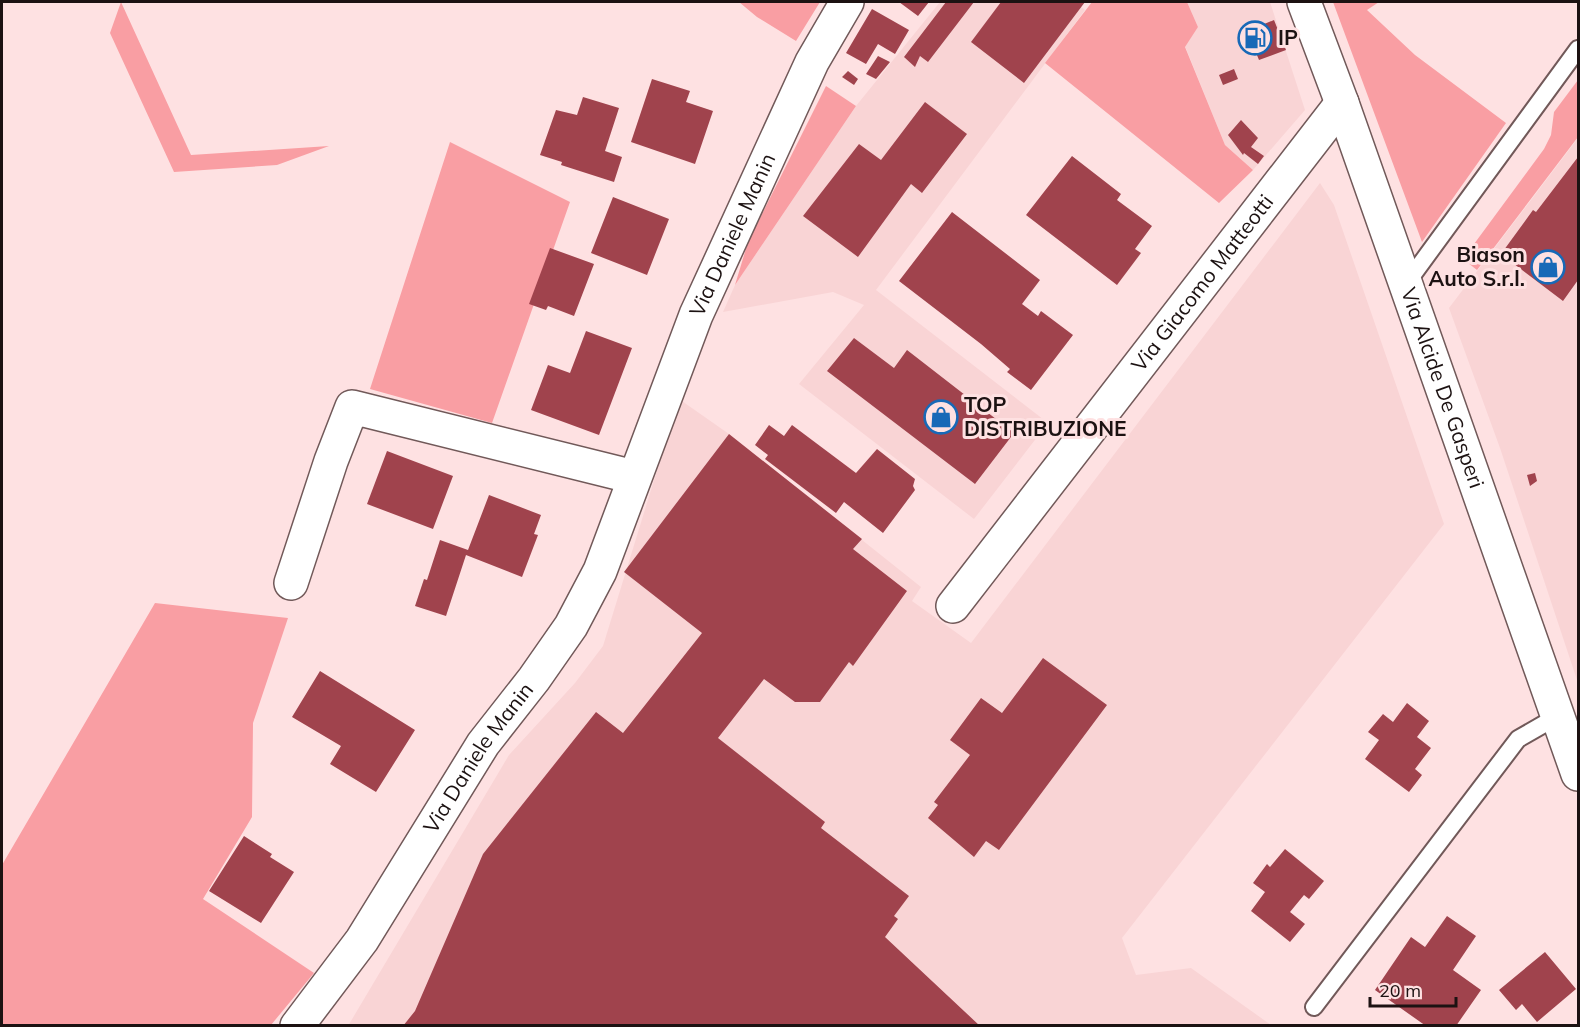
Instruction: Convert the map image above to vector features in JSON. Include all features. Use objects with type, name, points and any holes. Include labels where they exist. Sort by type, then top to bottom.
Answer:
[{"type":"street","name":"Via Daniele Manin","points":[[297,1026],[362,940],[483,744],[534,679],[571,626],[600,571],[696,315],[812,62],[847,2]]},
{"type":"street","name":"Via Alcide De Gasperi","points":[[1304,2],[1342,103],[1578,774]]},
{"type":"street","name":"Via Giacomo Matteotti","points":[[953,606],[1342,103]]},
{"type":"street","points":[[291,583],[331,460],[352,407],[634,477]]},
{"type":"lane","points":[[1406,284],[1578,49]]},
{"type":"lane","points":[[1314,1006],[1518,739],[1558,716]]},
{"type":"shaded area","points":[[121,2],[191,155],[329,146],[277,165],[174,172],[110,33]]},
{"type":"shaded area","points":[[739,2],[820,2],[796,41],[757,17]]},
{"type":"shaded area","points":[[940,2],[1075,2],[1085,10],[876,290],[1048,423],[974,519],[799,384],[864,305],[833,292],[723,312],[735,285],[856,106]]},
{"type":"shaded area","points":[[1092,2],[1187,2],[1198,27],[1185,47],[1225,145],[1253,170],[1219,203],[1045,63]]},
{"type":"shaded area","points":[[1187,2],[1270,2],[1305,110],[1253,170],[1225,145],[1185,46],[1198,27]]},
{"type":"shaded area","points":[[1333,2],[1379,2],[1367,10],[1415,55],[1506,123],[1422,242]]},
{"type":"shaded area","points":[[1578,80],[1578,137],[1477,270],[1463,259],[1544,149],[1551,135],[1554,112]]},
{"type":"shaded area","points":[[826,86],[856,106],[735,285],[748,242]]},
{"type":"shaded area","points":[[1578,138],[1578,683],[1500,448],[1449,308]]},
{"type":"shaded area","points":[[450,142],[570,202],[492,423],[370,389]]},
{"type":"shaded area","points":[[1320,183],[1334,205],[1444,524],[1122,938],[1136,975],[1191,968],[1271,1025],[348,1026],[509,755],[575,683],[603,646],[679,399],[729,434],[921,587],[912,601],[971,643]]},
{"type":"shaded area","points":[[155,603],[288,618],[253,723],[252,817],[203,899],[314,973],[271,1025],[2,1025],[2,865]]},
{"type":"building","points":[[899,2],[929,2],[918,16]]},
{"type":"building","points":[[946,2],[974,2],[928,62],[920,56],[915,67],[904,57]]},
{"type":"building","points":[[1001,2],[1085,2],[1024,83],[971,42]]},
{"type":"building","points":[[872,9],[909,30],[895,54],[878,44],[866,64],[846,53]]},
{"type":"building","points":[[1274,20],[1286,50],[1259,60],[1247,31]]},
{"type":"building","points":[[878,56],[890,62],[876,79],[866,74]]},
{"type":"building","points":[[1234,69],[1238,79],[1223,85],[1219,75]]},
{"type":"building","points":[[848,71],[858,79],[854,85],[842,77]]},
{"type":"building","points":[[652,79],[690,91],[686,102],[713,111],[695,164],[631,142]]},
{"type":"building","points":[[583,97],[619,108],[605,151],[622,157],[614,182],[561,165],[562,162],[540,155],[556,110],[577,115]]},
{"type":"building","points":[[925,102],[967,134],[922,193],[911,184],[858,257],[803,216],[859,144],[881,160]]},
{"type":"building","points":[[1241,120],[1258,138],[1251,147],[1264,156],[1258,164],[1244,153],[1243,155],[1228,135]]},
{"type":"building","points":[[1072,156],[1121,194],[1117,200],[1152,226],[1135,249],[1141,253],[1117,285],[1026,215]]},
{"type":"building","name":"Biason Auto S.r.l.","points":[[1578,157],[1578,280],[1563,301],[1501,254],[1533,210],[1536,212]]},
{"type":"building","points":[[613,197],[669,219],[647,275],[591,253]]},
{"type":"building","points":[[952,212],[1040,280],[1022,304],[1038,316],[1041,311],[1073,335],[1031,390],[1007,372],[1010,369],[981,344],[899,281]]},
{"type":"building","points":[[550,248],[594,264],[574,316],[548,306],[546,310],[529,304]]},
{"type":"building","points":[[586,331],[632,348],[599,435],[531,410],[548,365],[570,373]]},
{"type":"building","name":"TOP DISTRIBUZIONE","points":[[854,338],[894,368],[907,350],[1014,433],[975,484],[827,371]]},
{"type":"building","points":[[769,425],[784,436],[792,425],[856,473],[877,449],[915,479],[913,486],[915,490],[883,533],[844,502],[836,513],[765,459],[768,455],[755,445]]},
{"type":"building","points":[[729,434],[862,539],[853,549],[907,591],[853,666],[849,662],[820,702],[795,702],[764,679],[718,738],[825,822],[821,828],[909,896],[894,916],[898,919],[885,937],[980,1026],[403,1026],[415,1011],[483,854],[596,712],[623,733],[702,633],[624,572]]},
{"type":"building","points":[[387,451],[453,476],[433,529],[367,504]]},
{"type":"building","points":[[1535,473],[1537,481],[1530,486],[1527,475]]},
{"type":"building","points":[[489,495],[541,515],[534,534],[538,535],[522,577],[466,555],[446,616],[415,606],[424,579],[427,580],[440,540],[468,550]]},
{"type":"building","points":[[1043,658],[1107,705],[999,850],[986,841],[974,857],[928,818],[938,805],[934,802],[970,755],[950,740],[981,698],[1002,713]]},
{"type":"building","points":[[320,671],[415,730],[376,792],[330,764],[341,746],[292,717]]},
{"type":"building","points":[[1407,703],[1429,721],[1417,737],[1431,748],[1415,769],[1422,775],[1409,792],[1365,759],[1379,740],[1368,732],[1383,714],[1393,722]]},
{"type":"building","points":[[244,836],[272,854],[270,857],[294,872],[261,923],[209,891]]},
{"type":"building","points":[[1285,849],[1324,881],[1309,899],[1304,895],[1290,912],[1305,924],[1290,942],[1251,911],[1265,892],[1253,883],[1267,864],[1270,867]]},
{"type":"building","points":[[1447,916],[1476,936],[1453,970],[1481,990],[1456,1026],[1426,1026],[1375,990],[1411,937],[1425,947]]},
{"type":"building","points":[[1545,952],[1576,989],[1537,1022],[1522,1004],[1516,1010],[1499,990]]},
{"type":"place","name":"IP","points":[[1255,38]]},
{"type":"place","name":"Biason Auto S.r.l.","points":[[1548,267]]},
{"type":"place","name":"TOP DISTRIBUZIONE","points":[[941,417]]}]
